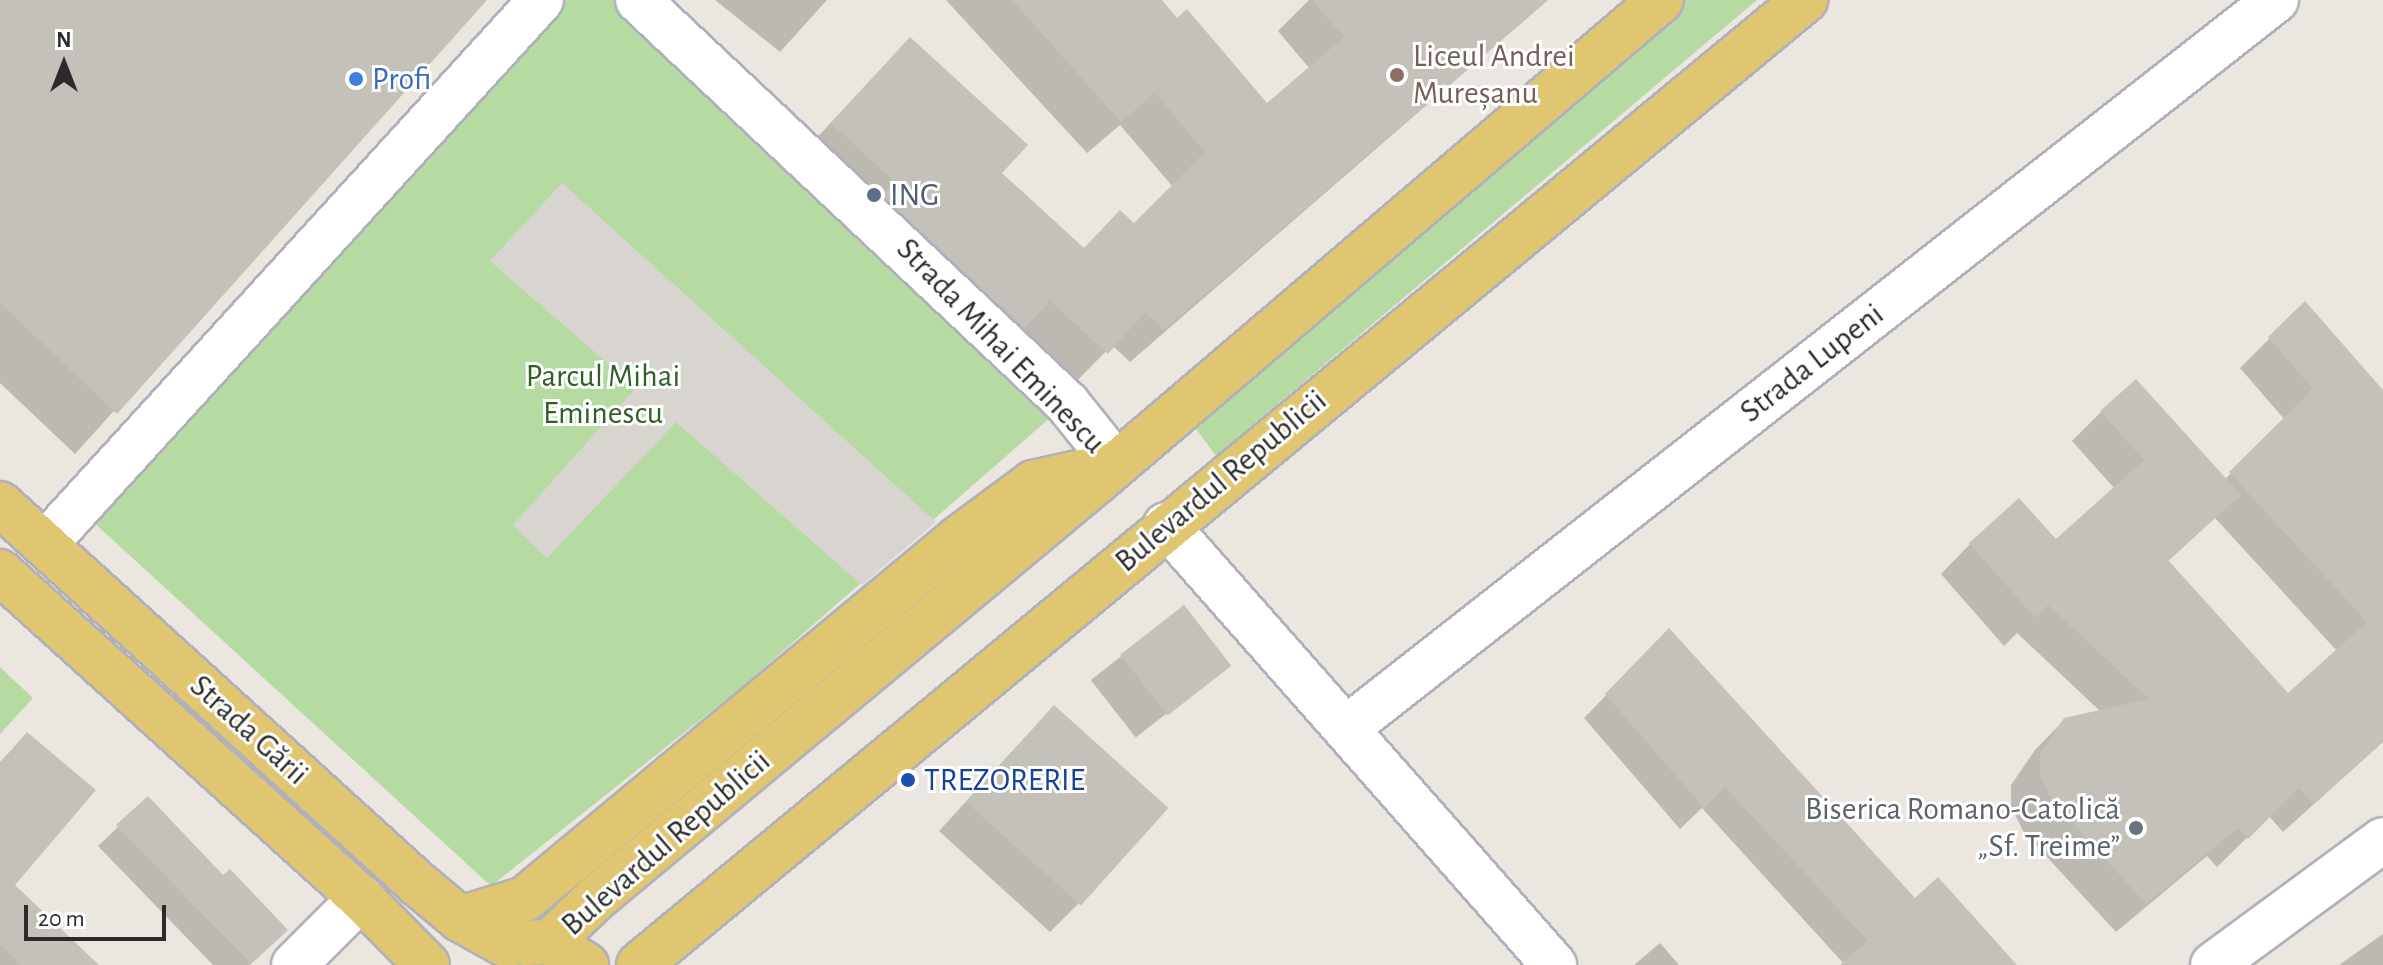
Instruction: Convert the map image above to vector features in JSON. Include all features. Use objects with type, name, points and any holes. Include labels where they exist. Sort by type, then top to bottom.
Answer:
[{"type":"main road","name":"Bulevardul Republicii","points":[[568,954],[596,898],[1116,464],[1661,0]]},
{"type":"main road","name":"Bulevardul Republicii","points":[[639,965],[1166,525],[1805,0]]},
{"type":"main road","points":[[460,919],[525,899],[958,539],[1033,483],[1071,471],[1116,464]]},
{"type":"main road","name":"Strada Gării","points":[[0,504],[460,919],[494,955]]},
{"type":"main road","name":"Strada Gării","points":[[0,572],[361,898],[427,965]]},
{"type":"main road","points":[[494,955],[568,954]]},
{"type":"street","points":[[45,544],[541,0]]},
{"type":"street","name":"Strada Mihai Eminescu","points":[[638,0],[1067,403],[1116,464]]},
{"type":"street","name":"Strada Lupeni","points":[[1348,727],[2276,0]]},
{"type":"street","points":[[1166,525],[1348,727],[1554,965]]},
{"type":"street","points":[[2213,965],[2383,840]]},
{"type":"street","points":[[294,965],[361,898]]},
{"type":"green space","name":"Parcul Mihai Eminescu","points":[[541,0],[638,0],[1067,403],[743,686],[491,886],[79,509]]},
{"type":"green space","points":[[1685,0],[1757,0],[1216,456],[1191,422]]},
{"type":"green space","points":[[0,667],[33,698],[0,734]]},
{"type":"shaded area","points":[[562,183],[936,522],[862,585],[676,422],[547,558],[513,525],[636,388],[490,261]]},
{"type":"building","points":[[0,0],[487,0],[117,414],[0,303]]},
{"type":"building","points":[[1012,0],[1162,0],[1177,18],[1187,9],[1267,103],[1344,37],[1312,0],[1548,0],[1164,330],[1145,312],[1108,354],[1050,301],[1024,328],[882,195],[895,182],[831,123],[910,37],[1028,145],[1002,173],[1084,248],[1120,210],[1134,223],[1205,152],[1155,93],[1121,122]]},
{"type":"building","points":[[2305,301],[2383,390],[2383,741],[2314,804],[2299,788],[2248,839],[2238,828],[2146,904],[2053,801],[2040,776],[2040,754],[2064,718],[2149,699],[2048,605],[2035,618],[1969,543],[2019,498],[2056,539],[2144,460],[2100,411],[2136,379],[2241,495],[2168,560],[2288,693],[2367,622],[2229,472],[2313,389],[2268,337]]},
{"type":"building","points":[[1184,605],[1231,666],[1168,716],[1120,655]]},
{"type":"building","points":[[1669,628],[1915,898],[1938,877],[2017,965],[1840,965],[1868,941],[1725,787],[1704,808],[1605,694]]},
{"type":"building","points":[[1054,705],[1168,808],[1081,905],[966,802]]},
{"type":"building","points":[[27,732],[96,790],[15,885],[99,965],[21,965],[0,945],[0,763]]},
{"type":"building","points":[[148,796],[223,875],[230,869],[288,930],[251,964],[116,825]]},
{"type":"place","name":"Liceul Andrei Mureșanu","points":[[1397,75]]},
{"type":"place","name":"Profi","points":[[356,79]]},
{"type":"place","name":"ING","points":[[874,195]]},
{"type":"place","name":"TREZORERIE","points":[[908,780]]},
{"type":"place","name":"Biserica Romano-Catolică „Sf. Treime”","points":[[2136,828]]}]
